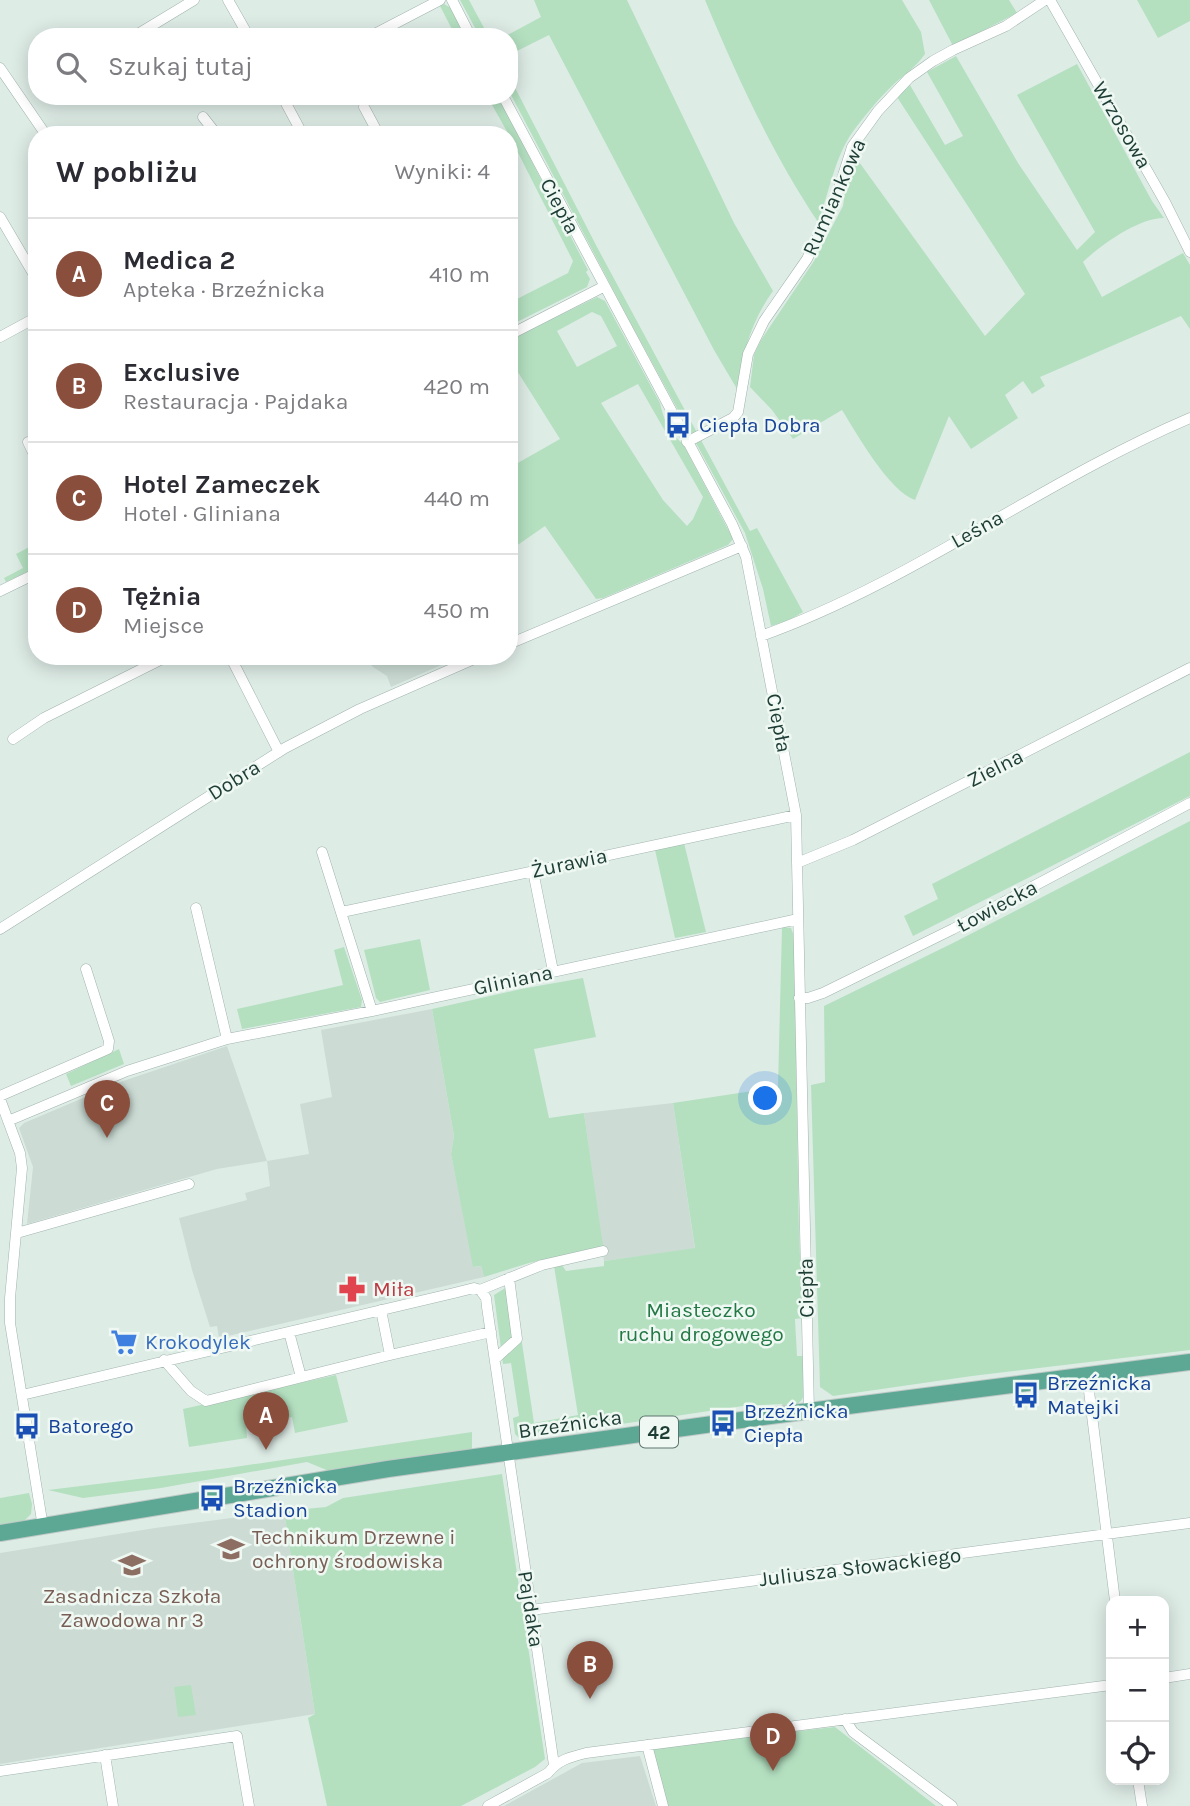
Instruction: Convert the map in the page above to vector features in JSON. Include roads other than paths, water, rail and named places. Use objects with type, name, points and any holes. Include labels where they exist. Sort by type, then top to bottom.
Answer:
[{"type":"main road","name":"Brzeźnicka","points":[[0,1533],[348,1475],[1190,1362]]},
{"type":"street","points":[[149,28],[194,0]]},
{"type":"street","points":[[228,0],[244,28]]},
{"type":"street","points":[[386,28],[440,0]]},
{"type":"street","points":[[452,0],[466,28]]},
{"type":"street","name":"Rumiankowa","points":[[687,442],[733,418],[738,412],[748,354],[764,321],[807,259],[835,201],[852,147],[878,111],[909,78],[933,61],[1006,26],[1045,0]]},
{"type":"street","name":"Wrzosowa","points":[[1050,0],[1165,202],[1190,252]]},
{"type":"street","points":[[0,68],[40,126]]},
{"type":"street","points":[[287,105],[298,126]]},
{"type":"street","name":"Ciepła","points":[[508,105],[742,545],[796,815],[809,1412]]},
{"type":"street","points":[[364,107],[374,126]]},
{"type":"street","points":[[203,117],[210,126]]},
{"type":"street","points":[[0,218],[28,265]]},
{"type":"street","points":[[518,330],[603,287]]},
{"type":"street","points":[[0,337],[28,322]]},
{"type":"street","name":"Leśna","points":[[761,636],[874,586],[1093,466],[1190,418]]},
{"type":"street","points":[[518,640],[742,545]]},
{"type":"street","points":[[0,591],[28,577]]},
{"type":"street","points":[[13,739],[44,718],[150,665]]},
{"type":"street","points":[[235,665],[279,752]]},
{"type":"street","name":"Dobra","points":[[0,929],[279,752],[359,709],[460,665]]},
{"type":"street","name":"Zielna","points":[[797,863],[853,840],[1190,668]]},
{"type":"street","name":"Łowiecka","points":[[799,998],[807,999],[823,993],[953,929],[1190,803]]},
{"type":"street","name":"Żurawia","points":[[342,912],[796,815]]},
{"type":"street","points":[[322,852],[372,1010]]},
{"type":"street","points":[[533,871],[553,971]]},
{"type":"street","points":[[196,908],[227,1039]]},
{"type":"street","name":"Gliniana","points":[[8,1121],[127,1071],[227,1039],[798,919]]},
{"type":"street","points":[[43,1527],[22,1395],[5,1324],[10,1298],[22,1168],[20,1153],[0,1098],[108,1049],[109,1041],[86,969]]},
{"type":"street","points":[[17,1233],[189,1184]]},
{"type":"street","points":[[480,1290],[542,1265],[604,1251]]},
{"type":"street","points":[[495,1359],[517,1339],[509,1278]]},
{"type":"street","points":[[22,1395],[474,1288],[480,1290],[485,1298],[508,1454]]},
{"type":"street","points":[[381,1310],[390,1355]]},
{"type":"street","points":[[289,1332],[301,1377]]},
{"type":"street","points":[[164,1360],[202,1401],[491,1332]]},
{"type":"street","points":[[1087,1375],[1114,1596]]},
{"type":"street","name":"Pajdaka","points":[[508,1454],[554,1765]]},
{"type":"street","name":"Juliusza Słowackiego","points":[[531,1610],[1190,1523]]},
{"type":"street","points":[[1169,1677],[1190,1674]]},
{"type":"street","points":[[488,1806],[539,1779],[564,1758],[586,1753],[1106,1686]]},
{"type":"street","points":[[845,1719],[853,1732],[952,1806]]},
{"type":"street","points":[[0,1771],[237,1736],[249,1806]]},
{"type":"street","points":[[647,1745],[663,1806]]},
{"type":"street","points":[[105,1755],[113,1806]]},
{"type":"street","points":[[1139,1785],[1142,1806]]},
{"type":"place","name":"Ciepła Dobra","points":[[678,425]]},
{"type":"place","name":"Hotel Zameczek","points":[[107,1138]]},
{"type":"place","name":"Miła","points":[[352,1289]]},
{"type":"place","name":"Krokodylek","points":[[124,1342]]},
{"type":"place","name":"Brzeźnicka Matejki","points":[[1026,1395]]},
{"type":"place","name":"Brzeźnicka Ciepła","points":[[723,1423]]},
{"type":"place","name":"Batorego","points":[[27,1426]]},
{"type":"place","name":"Medica 2","points":[[266,1450]]},
{"type":"place","name":"Brzeźnicka Stadion","points":[[212,1498]]},
{"type":"place","name":"Technikum Drzewne i ochrony środowiska","points":[[231,1549]]},
{"type":"place","name":"Zasadnicza Szkoła Zawodowa nr 3","points":[[132,1565]]},
{"type":"place","name":"Exclusive","points":[[590,1699]]},
{"type":"place","name":"Tężnia","points":[[773,1771]]},
{"type":"park label","name":"Miasteczko ruchu drogowego","points":[[701,1322]]}]
